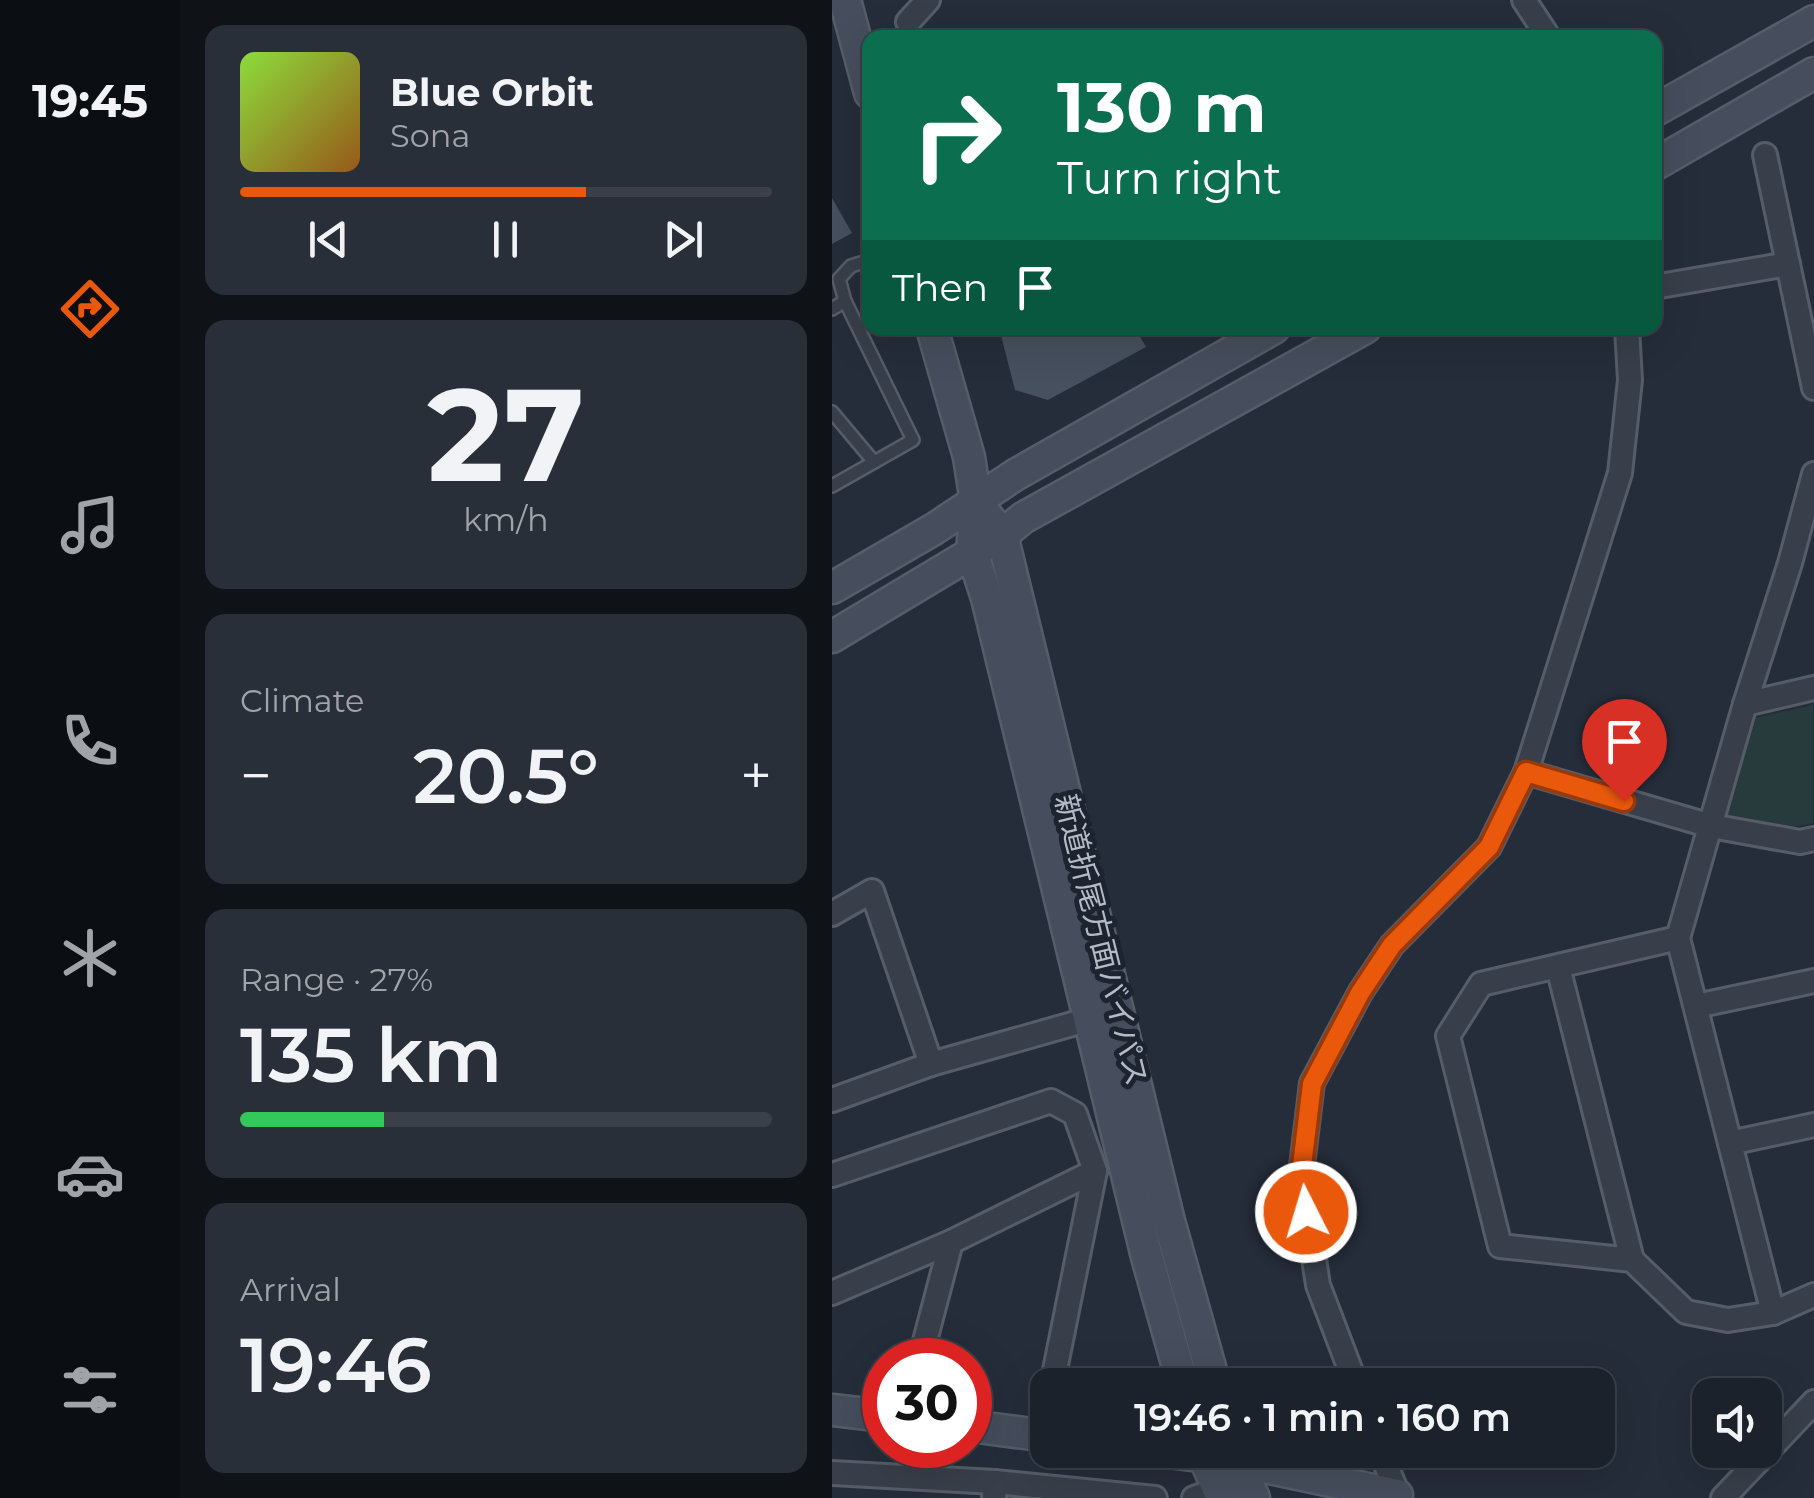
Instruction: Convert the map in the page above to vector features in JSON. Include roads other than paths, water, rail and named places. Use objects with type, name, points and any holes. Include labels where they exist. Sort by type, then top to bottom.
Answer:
[{"type":"street","points":[[846,0],[862,62]]},
{"type":"street","points":[[908,22],[928,0]]},
{"type":"street","points":[[1524,0],[1544,30]]},
{"type":"street","points":[[1662,107],[1814,22]]},
{"type":"street","points":[[1662,160],[1814,73]]},
{"type":"street","points":[[1766,154],[1814,388]]},
{"type":"street","points":[[1662,286],[1788,264]]},
{"type":"street","points":[[934,335],[968,457],[976,502],[972,552],[1147,1257],[1178,1368]]},
{"type":"street","points":[[832,588],[934,530],[1016,475],[1262,335]]},
{"type":"street","points":[[832,637],[1002,535],[1023,518],[1352,335]]},
{"type":"street","points":[[1350,1368],[1318,1285],[1301,1174],[1312,1084],[1360,993],[1392,945],[1489,847],[1526,772],[1620,473],[1630,380],[1627,335]]},
{"type":"street","points":[[1772,1312],[1678,938],[1814,474]]},
{"type":"street","name":"新道折尾方面バイパス","points":[[976,502],[1002,535],[1170,1221],[1210,1368]]},
{"type":"street","points":[[1790,563],[1814,558]]},
{"type":"street","points":[[1744,704],[1814,688]]},
{"type":"street","points":[[1526,772],[1711,826],[1800,842],[1814,839]]},
{"type":"street","points":[[832,914],[872,891],[931,1064]]},
{"type":"street","points":[[1632,1260],[1500,1246],[1448,1036],[1481,984],[1678,938]]},
{"type":"street","points":[[1558,967],[1632,1260],[1686,1312],[1728,1320],[1772,1312],[1814,1295]]},
{"type":"street","points":[[1696,1006],[1814,981]]},
{"type":"street","points":[[832,1100],[931,1064],[1090,1019]]},
{"type":"street","points":[[832,1175],[1051,1101],[1075,1114],[1095,1171],[1055,1368]]},
{"type":"street","points":[[1730,1142],[1814,1125]]},
{"type":"street","points":[[832,1293],[951,1242],[1095,1171]]},
{"type":"street","points":[[926,1338],[951,1242]]},
{"type":"street","points":[[1723,1498],[1814,1402]]},
{"type":"street","points":[[832,1410],[862,1413]]},
{"type":"street","points":[[992,1426],[1030,1426]]},
{"type":"street","points":[[1206,1468],[1212,1495]]},
{"type":"street","points":[[1240,1468],[1254,1498]]},
{"type":"street","points":[[1283,1468],[1398,1496]]},
{"type":"street","points":[[1387,1468],[1398,1496]]},
{"type":"street","points":[[832,1473],[994,1490],[1155,1498]]},
{"type":"lane","points":[[832,486],[913,440],[845,301],[839,279],[851,266],[862,263]]},
{"type":"lane","points":[[832,309],[845,301]]},
{"type":"lane","points":[[832,412],[874,462]]}]
